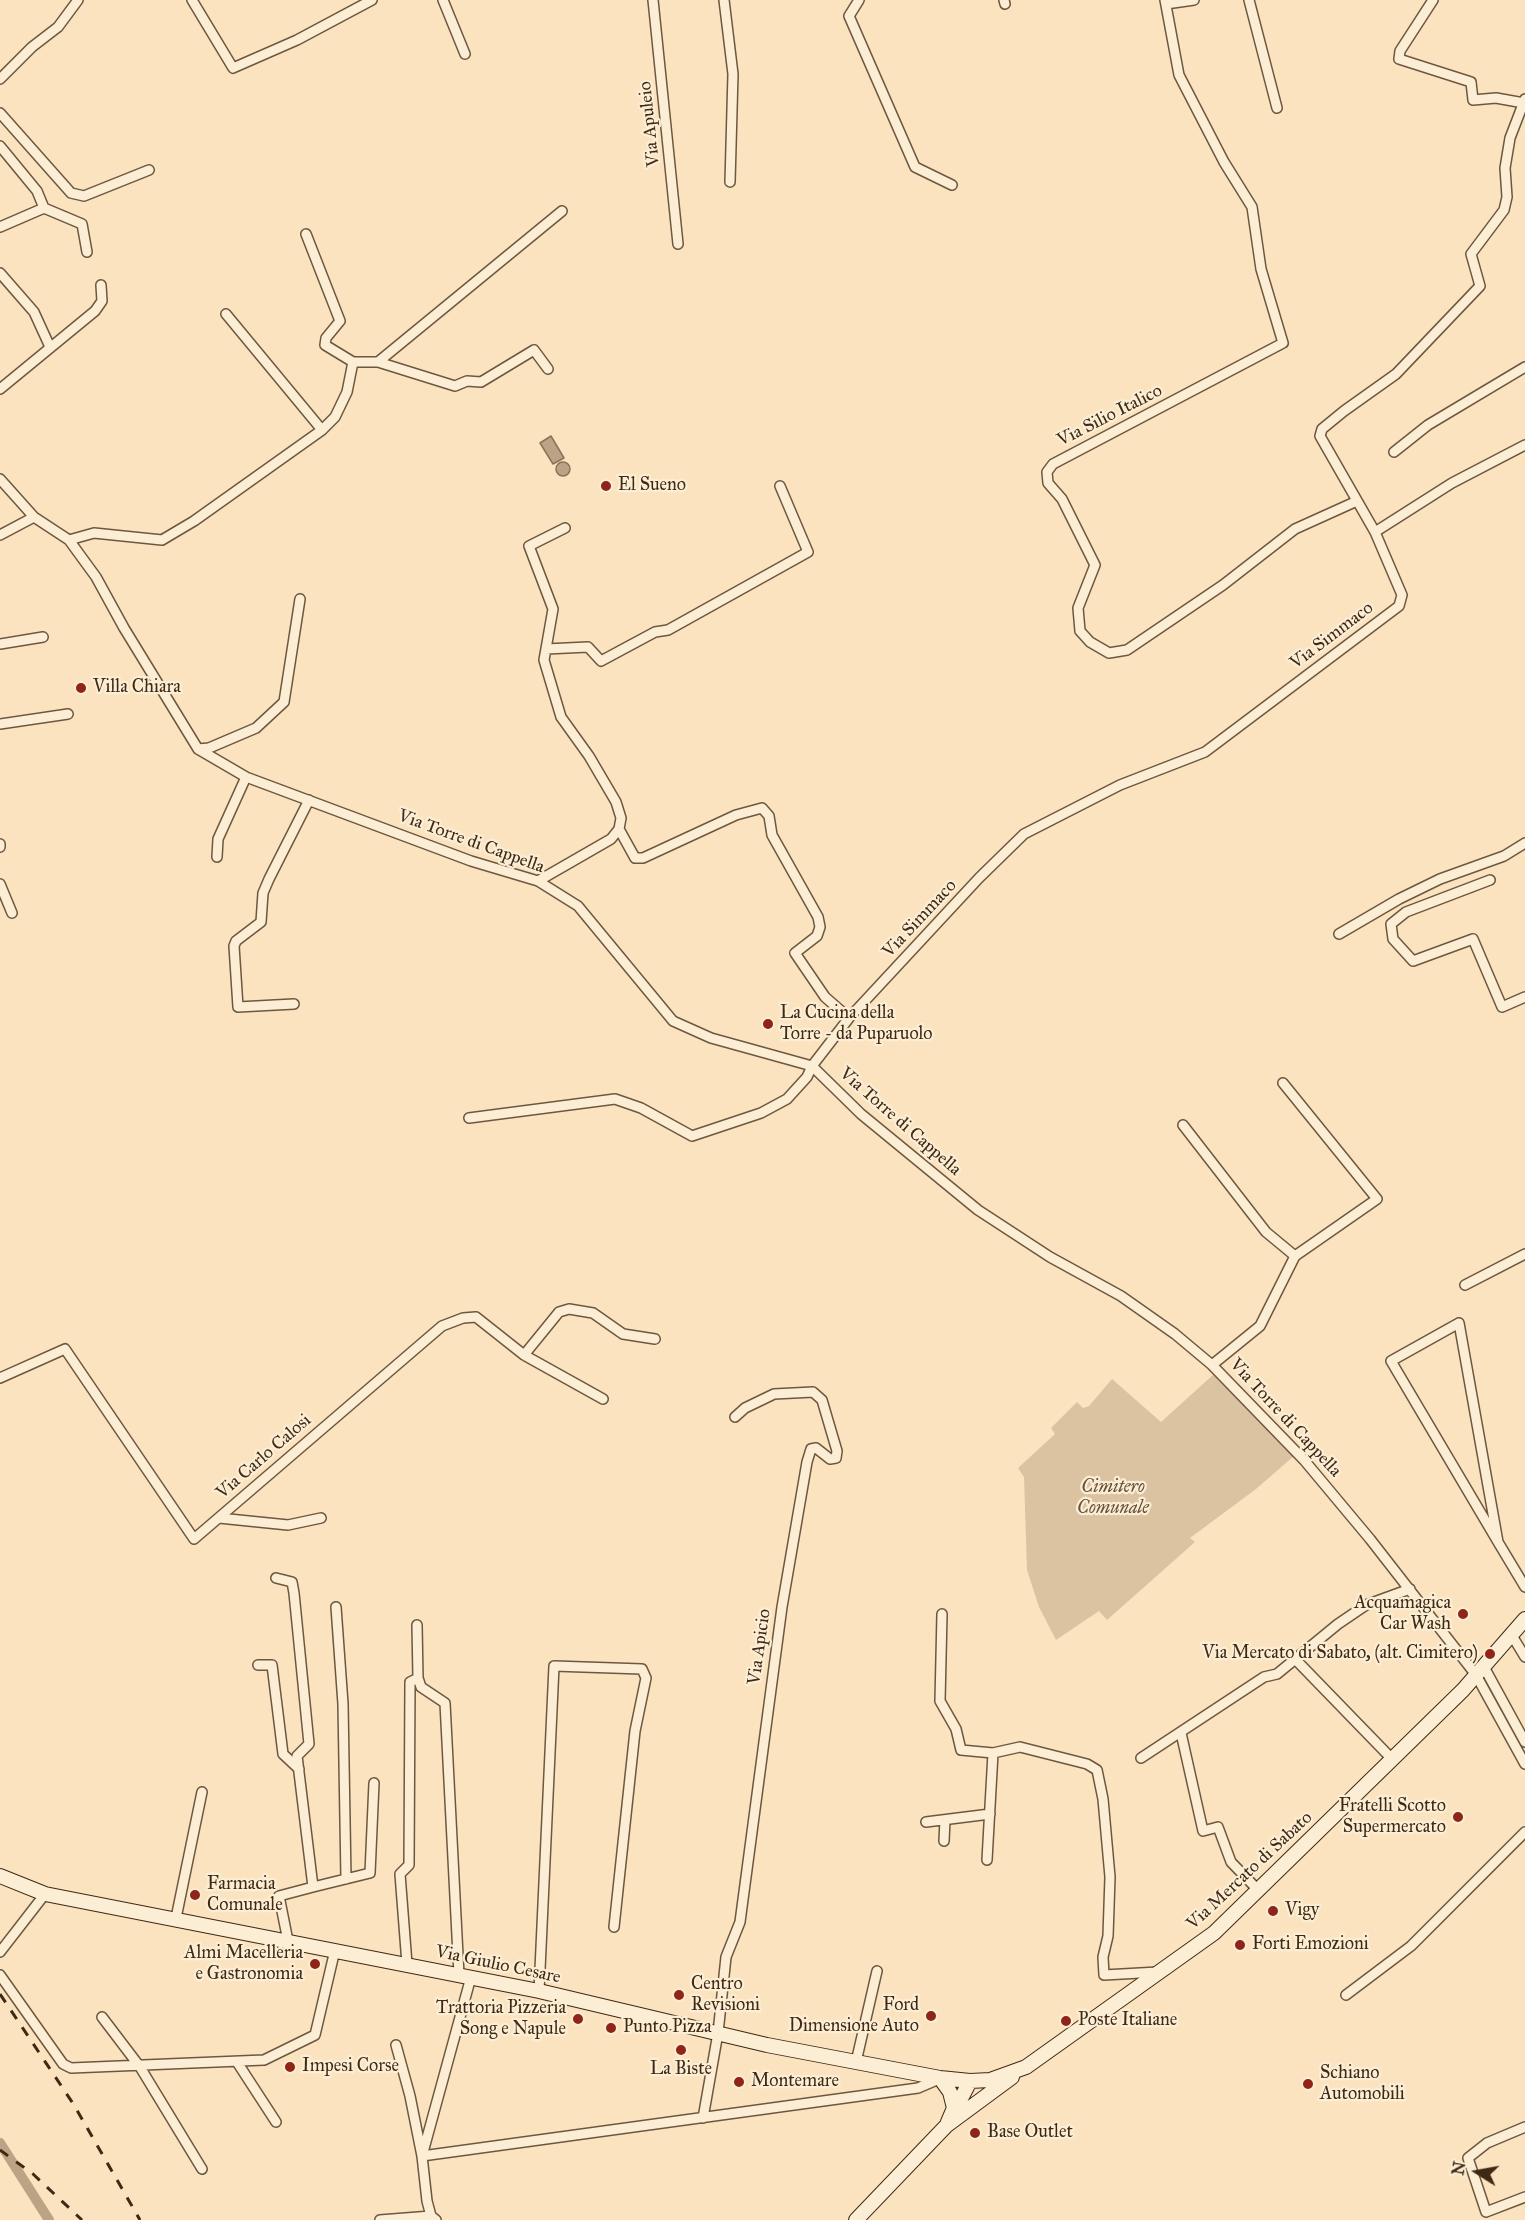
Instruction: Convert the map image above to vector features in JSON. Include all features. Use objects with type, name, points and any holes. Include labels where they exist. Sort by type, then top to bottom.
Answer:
[{"type":"street","points":[[0,79],[32,47],[58,27],[78,0]]},
{"type":"street","points":[[192,0],[233,68],[297,40],[372,0]]},
{"type":"street","points":[[443,0],[465,54]]},
{"type":"street","name":"Via Apuleio","points":[[653,0],[678,244]]},
{"type":"street","points":[[724,0],[733,74],[730,182]]},
{"type":"street","points":[[859,0],[849,16],[915,167],[952,185]]},
{"type":"street","points":[[1166,2],[1194,0]]},
{"type":"street","points":[[1249,0],[1277,108]]},
{"type":"street","points":[[1432,0],[1400,51],[1399,59],[1471,82],[1473,100],[1496,98],[1524,101]]},
{"type":"street","name":"Via Silio Italico","points":[[1166,2],[1179,75],[1224,162],[1252,207],[1261,269],[1283,343],[1053,464],[1047,472],[1048,483],[1062,499],[1095,565],[1078,608],[1080,631],[1090,642],[1109,653],[1127,650],[1223,585],[1295,529],[1358,501]]},
{"type":"street","name":"Via Simmaco","points":[[469,1118],[615,1099],[641,1108],[692,1136],[761,1113],[787,1099],[807,1077],[812,1066],[849,1018],[979,878],[1024,834],[1120,785],[1205,752],[1399,606],[1402,595],[1374,532],[1320,436],[1322,429],[1396,374],[1480,286],[1471,254],[1503,210],[1507,197],[1505,168],[1510,138],[1524,101]]},
{"type":"street","points":[[0,113],[71,193],[84,196],[149,170]]},
{"type":"street","points":[[0,146],[37,191],[44,208],[82,224],[87,252]]},
{"type":"street","points":[[0,227],[44,208]]},
{"type":"street","points":[[378,362],[562,211]]},
{"type":"street","points":[[306,234],[340,321],[326,338],[325,345],[353,362],[378,362],[455,386],[467,381],[482,382],[534,350],[548,369]]},
{"type":"street","points":[[0,273],[34,312],[50,347]]},
{"type":"street","points":[[0,389],[95,311],[102,301],[101,285]]},
{"type":"street","points":[[226,314],[322,430]]},
{"type":"street","points":[[69,540],[94,532],[111,532],[149,540],[162,540],[194,521],[322,430],[335,417],[348,392],[353,362]]},
{"type":"street","points":[[1394,452],[1428,425],[1525,367]]},
{"type":"street","points":[[1374,532],[1452,483],[1525,445]]},
{"type":"street","name":"Via Torre di Cappella","points":[[0,479],[34,517],[69,540],[96,577],[124,628],[198,749],[246,777],[471,861],[538,881],[578,906],[673,1021],[711,1038],[812,1066],[861,1114],[978,1210],[1050,1257],[1121,1296],[1175,1334],[1212,1365],[1304,1460],[1480,1671]]},
{"type":"street","points":[[546,649],[588,646],[601,661],[655,632],[668,630],[808,552],[780,486]]},
{"type":"street","points":[[0,535],[34,517]]},
{"type":"street","points":[[538,881],[611,839],[619,829],[621,818],[616,802],[561,717],[544,660],[553,609],[529,546],[565,528]]},
{"type":"street","points":[[198,749],[209,748],[256,728],[284,702],[300,599]]},
{"type":"street","points":[[0,644],[43,637]]},
{"type":"street","points":[[0,724],[68,714]]},
{"type":"street","points":[[217,857],[218,839],[246,777]]},
{"type":"street","points":[[294,1004],[238,1007],[234,946],[236,940],[261,922],[264,893],[269,879],[309,800]]},
{"type":"street","points":[[619,829],[635,858],[643,858],[736,815],[762,808],[769,816],[771,835],[818,917],[820,927],[816,936],[795,953],[825,997],[849,1018]]},
{"type":"street","points":[[1339,934],[1399,898],[1440,879],[1504,856],[1525,843]]},
{"type":"street","points":[[1490,880],[1406,912],[1391,924],[1393,939],[1413,961],[1473,939],[1502,1007],[1525,997]]},
{"type":"street","points":[[0,884],[12,913]]},
{"type":"street","points":[[1212,1365],[1260,1326],[1294,1256],[1377,1199],[1283,1083]]},
{"type":"street","points":[[1183,1125],[1266,1232],[1294,1256]]},
{"type":"street","points":[[1465,1286],[1525,1254]]},
{"type":"street","points":[[524,1355],[559,1312],[569,1308],[592,1313],[623,1334],[655,1339]]},
{"type":"street","name":"Via Carlo Calosi","points":[[0,1378],[65,1349],[194,1539],[442,1326],[463,1318],[476,1317],[524,1355],[603,1399]]},
{"type":"street","points":[[1498,1542],[1459,1323],[1391,1361],[1498,1542],[1525,1587]]},
{"type":"street","name":"Via Apicio","points":[[718,2033],[726,1957],[740,1922],[782,1607],[807,1461],[811,1449],[816,1448],[830,1459],[836,1458],[837,1451],[822,1400],[813,1392],[796,1390],[774,1394],[745,1408],[735,1417]]},
{"type":"street","points":[[219,1518],[288,1525],[321,1518]]},
{"type":"street","points":[[276,1578],[292,1582],[294,1593],[309,1744],[297,1756],[314,1887]]},
{"type":"street","points":[[1141,1758],[1296,1660],[1338,1624],[1366,1605],[1410,1589]]},
{"type":"street","points":[[336,1607],[343,1704],[346,1879]]},
{"type":"street","points":[[942,1614],[940,1701],[956,1729],[962,1750],[993,1753],[1020,1747],[1087,1764],[1097,1770],[1103,1799],[1110,1877],[1108,1936],[1103,1957],[1104,1976],[1160,1971]]},
{"type":"street","name":"Via Mercato di Sabato","points":[[990,2080],[1026,2067],[1214,1933],[1393,1760],[1480,1671],[1525,1619]]},
{"type":"street","points":[[417,1626],[418,1678],[421,1687],[445,1703],[465,1976],[422,2156]]},
{"type":"street","points":[[1511,1634],[1525,1657]]},
{"type":"street","points":[[1296,1660],[1393,1760]]},
{"type":"street","points":[[258,1665],[272,1665],[284,1754],[299,1769]]},
{"type":"street","points":[[539,1991],[554,1666],[642,1669],[646,1678],[634,1742],[614,1927]]},
{"type":"street","points":[[1480,1671],[1525,1742]]},
{"type":"street","points":[[1480,1671],[1525,1764]]},
{"type":"street","points":[[407,1964],[400,1874],[409,1865],[410,1682],[418,1678]]},
{"type":"street","points":[[1181,1733],[1203,1831],[1218,1827],[1231,1862],[1258,1890]]},
{"type":"street","points":[[987,1860],[993,1753]]},
{"type":"street","points":[[288,1941],[279,1896],[370,1874],[374,1783]]},
{"type":"street","points":[[176,1918],[202,1792]]},
{"type":"street","points":[[926,1822],[990,1814]]},
{"type":"street","points":[[944,1841],[945,1820]]},
{"type":"street","points":[[1346,1995],[1411,1946],[1525,1832]]},
{"type":"street","name":"Via Giulio Cesare","points":[[0,1876],[45,1894],[539,1991],[718,2033],[856,2062],[940,2078],[990,2080]]},
{"type":"street","points":[[0,1952],[45,1894]]},
{"type":"street","points":[[0,1975],[63,2064],[71,2068],[140,2067],[264,2060],[315,2035],[335,1950]]},
{"type":"street","points":[[856,2062],[877,1971]]},
{"type":"street","points":[[102,2017],[140,2067],[202,2169]]},
{"type":"street","points":[[703,2118],[718,2033]]},
{"type":"street","points":[[380,2220],[433,2218],[427,2202],[422,2156],[396,2045]]},
{"type":"street","points":[[237,2062],[276,2122]]},
{"type":"street","points":[[856,2220],[947,2125],[1026,2067]]},
{"type":"street","points":[[422,2156],[918,2088],[940,2078],[950,2092],[954,2108],[947,2125]]},
{"type":"street","points":[[947,2125],[970,2081],[975,2088],[968,2108]]},
{"type":"street","points":[[1525,2127],[1487,2143],[1468,2158],[1486,2212],[1525,2197]]},
{"type":"green space","name":"Cimitero Comunale","points":[[1214,1374],[1294,1456],[1256,1489],[1190,1538],[1195,1542],[1107,1620],[1099,1611],[1056,1640],[1039,1607],[1027,1570],[1024,1477],[1018,1468],[1055,1434],[1051,1428],[1077,1402],[1083,1408],[1089,1406],[1112,1379],[1161,1422]]},
{"type":"shaded area","points":[[551,436],[564,458],[553,464],[540,443]]},
{"type":"shaded area","points":[[563,462],[568,464],[570,469],[568,474],[563,476],[558,474],[556,469],[558,464]]},
{"type":"waterway","points":[[0,2143],[49,2220]]},
{"type":"railway","points":[[0,1994],[74,2105],[140,2220]]},
{"type":"railway","points":[[0,2150],[33,2174],[82,2220]]},
{"type":"place","name":"El Sueno","points":[[606,486]]},
{"type":"place","name":"Villa Chiara","points":[[81,688]]},
{"type":"place","name":"La Cucina della Torre - da Puparuolo","points":[[768,1024]]},
{"type":"place","name":"Acquamagica Car Wash","points":[[1463,1614]]},
{"type":"place","name":"Via Mercato di Sabato, (alt. Cimitero)","points":[[1490,1654]]},
{"type":"place","name":"Fratelli Scotto Supermercato","points":[[1458,1817]]},
{"type":"place","name":"Farmacia Comunale","points":[[195,1895]]},
{"type":"place","name":"Vigy","points":[[1273,1911]]},
{"type":"place","name":"Forti Emozioni","points":[[1240,1945]]},
{"type":"place","name":"Almi Macelleria e Gastronomia","points":[[315,1964]]},
{"type":"place","name":"Centro Revisioni","points":[[679,1995]]},
{"type":"place","name":"Ford Dimensione Auto","points":[[931,2016]]},
{"type":"place","name":"Trattoria Pizzeria Song e Napule","points":[[578,2019]]},
{"type":"place","name":"Poste Italiane","points":[[1066,2021]]},
{"type":"place","name":"Punto Pizza","points":[[611,2028]]},
{"type":"place","name":"La Biste","points":[[681,2050]]},
{"type":"place","name":"Impesi Corse","points":[[290,2067]]},
{"type":"place","name":"Montemare","points":[[739,2082]]},
{"type":"place","name":"Schiano Automobili","points":[[1308,2084]]},
{"type":"place","name":"Base Outlet","points":[[975,2133]]}]
